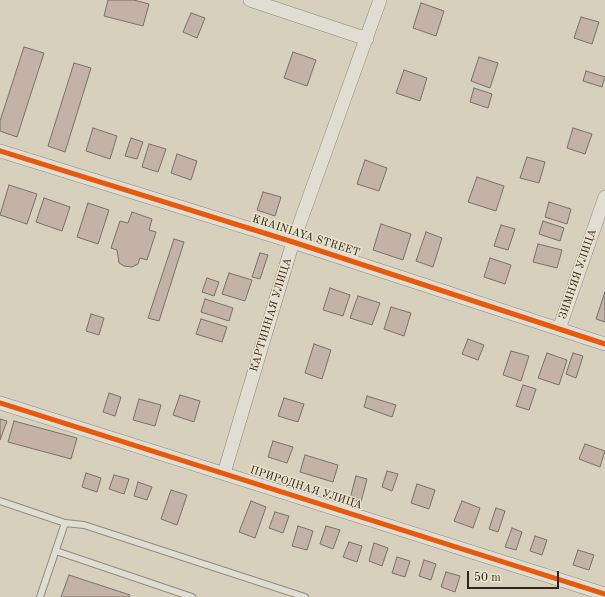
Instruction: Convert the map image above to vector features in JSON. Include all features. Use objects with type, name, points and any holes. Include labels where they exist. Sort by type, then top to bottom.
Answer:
[{"type":"street","points":[[250,0],[367,38]]},
{"type":"street","name":"КАРТИННАЯ УЛИЦА","points":[[224,473],[293,242],[380,0]]},
{"type":"street","name":"KRAINIAYA STREET","points":[[0,151],[293,242],[605,344]]},
{"type":"street","name":"ЗИМНЯЯ УЛИЦА","points":[[559,329],[605,197]]},
{"type":"street","name":"ПРИРОДНАЯ УЛИЦА","points":[[0,403],[118,442],[224,473],[605,594]]},
{"type":"lane","points":[[0,501],[65,524],[84,525],[305,597]]},
{"type":"lane","points":[[40,597],[65,524]]},
{"type":"lane","points":[[56,551],[192,597]]},
{"type":"building","points":[[108,0],[134,0],[149,4],[143,26],[104,16]]},
{"type":"building","points":[[421,3],[444,11],[436,36],[413,28]]},
{"type":"building","points":[[191,13],[205,18],[197,38],[183,32]]},
{"type":"building","points":[[581,17],[599,22],[592,44],[574,38]]},
{"type":"building","points":[[24,47],[44,53],[17,137],[0,131],[0,121]]},
{"type":"building","points":[[293,52],[316,60],[307,86],[284,78]]},
{"type":"building","points":[[479,57],[498,63],[490,88],[471,81]]},
{"type":"building","points":[[74,63],[91,68],[65,152],[48,146]]},
{"type":"building","points":[[404,70],[427,78],[420,101],[396,93]]},
{"type":"building","points":[[586,71],[605,77],[602,87],[583,81]]},
{"type":"building","points":[[474,88],[492,94],[488,108],[470,102]]},
{"type":"building","points":[[93,128],[117,136],[110,159],[86,151]]},
{"type":"building","points":[[573,128],[592,134],[585,154],[567,148]]},
{"type":"building","points":[[131,138],[143,142],[137,159],[125,156]]},
{"type":"building","points":[[149,144],[166,149],[158,172],[142,167]]},
{"type":"building","points":[[177,154],[197,161],[191,180],[171,173]]},
{"type":"building","points":[[527,157],[545,162],[539,183],[520,178]]},
{"type":"building","points":[[365,160],[387,168],[379,191],[357,184]]},
{"type":"building","points":[[477,177],[504,186],[496,211],[468,202]]},
{"type":"building","points":[[9,185],[37,194],[27,224],[0,215]]},
{"type":"building","points":[[263,192],[281,197],[275,216],[257,210]]},
{"type":"building","points":[[44,198],[70,207],[62,231],[36,222]]},
{"type":"building","points":[[549,202],[571,209],[567,224],[545,217]]},
{"type":"building","points":[[88,203],[109,210],[98,244],[77,237]]},
{"type":"building","points":[[132,212],[152,219],[149,230],[156,232],[147,260],[140,258],[138,264],[132,267],[124,266],[119,263],[117,250],[111,248],[120,221],[128,223]]},
{"type":"building","points":[[543,221],[564,228],[560,241],[539,234]]},
{"type":"building","points":[[381,224],[411,234],[403,260],[373,250]]},
{"type":"building","points":[[501,225],[515,229],[508,250],[494,246]]},
{"type":"building","points":[[426,232],[442,238],[433,267],[416,261]]},
{"type":"building","points":[[174,239],[184,242],[159,321],[148,318]]},
{"type":"building","points":[[538,244],[562,250],[557,268],[533,262]]},
{"type":"building","points":[[260,253],[268,255],[260,279],[252,277]]},
{"type":"building","points":[[490,258],[511,265],[505,284],[484,277]]},
{"type":"building","points":[[229,273],[252,280],[245,301],[222,294]]},
{"type":"building","points":[[207,278],[219,282],[214,296],[202,292]]},
{"type":"building","points":[[330,288],[350,295],[343,316],[323,310]]},
{"type":"building","points":[[605,292],[605,322],[596,319]]},
{"type":"building","points":[[358,296],[380,303],[372,325],[350,318]]},
{"type":"building","points":[[205,299],[233,308],[229,321],[201,312]]},
{"type":"building","points":[[391,307],[411,313],[404,336],[384,329]]},
{"type":"building","points":[[91,314],[104,318],[99,335],[86,331]]},
{"type":"building","points":[[201,319],[227,327],[222,342],[196,334]]},
{"type":"building","points":[[468,339],[484,345],[478,360],[462,354]]},
{"type":"building","points":[[314,344],[331,350],[322,379],[305,373]]},
{"type":"building","points":[[511,351],[529,356],[521,381],[503,375]]},
{"type":"building","points":[[547,353],[567,360],[559,385],[538,378]]},
{"type":"building","points":[[573,353],[583,356],[576,378],[566,374]]},
{"type":"building","points":[[523,385],[536,389],[529,410],[516,406]]},
{"type":"building","points":[[109,393],[121,397],[115,416],[103,412]]},
{"type":"building","points":[[180,395],[200,401],[194,422],[173,415]]},
{"type":"building","points":[[367,396],[396,405],[392,417],[364,407]]},
{"type":"building","points":[[284,398],[304,404],[298,422],[278,416]]},
{"type":"building","points":[[139,399],[161,405],[155,426],[133,420]]},
{"type":"building","points":[[0,419],[7,421],[0,440]]},
{"type":"building","points":[[14,421],[77,438],[71,459],[8,442]]},
{"type":"building","points":[[273,441],[293,447],[287,463],[268,457]]},
{"type":"building","points":[[585,444],[605,451],[600,467],[579,459]]},
{"type":"building","points":[[305,455],[338,465],[333,482],[300,472]]},
{"type":"building","points":[[387,471],[398,474],[392,491],[382,487]]},
{"type":"building","points":[[86,473],[101,478],[97,492],[82,487]]},
{"type":"building","points":[[114,475],[129,479],[124,494],[109,489]]},
{"type":"building","points":[[356,476],[367,479],[361,502],[350,499]]},
{"type":"building","points":[[138,482],[152,487],[147,500],[134,496]]},
{"type":"building","points":[[417,484],[435,490],[429,509],[411,503]]},
{"type":"building","points":[[171,490],[187,495],[177,525],[161,519]]},
{"type":"building","points":[[251,501],[266,507],[255,538],[239,532]]},
{"type":"building","points":[[462,501],[480,508],[473,528],[454,521]]},
{"type":"building","points":[[496,508],[505,511],[498,532],[489,529]]},
{"type":"building","points":[[275,512],[289,516],[283,533],[269,528]]},
{"type":"building","points":[[298,526],[313,531],[307,550],[292,546]]},
{"type":"building","points":[[326,526],[340,530],[333,549],[320,544]]},
{"type":"building","points":[[512,528],[522,532],[516,550],[505,547]]},
{"type":"building","points":[[535,536],[547,540],[542,555],[530,551]]},
{"type":"building","points":[[349,542],[362,546],[357,562],[343,557]]},
{"type":"building","points":[[374,543],[388,548],[382,566],[369,561]]},
{"type":"building","points":[[578,550],[594,555],[589,570],[573,565]]},
{"type":"building","points":[[397,557],[410,561],[405,577],[392,573]]},
{"type":"building","points":[[424,560],[436,564],[431,580],[419,576]]},
{"type":"building","points":[[446,572],[460,576],[455,592],[441,587]]},
{"type":"building","points":[[69,575],[130,595],[129,597],[61,597]]},
{"type":"cycle path","points":[[0,151],[293,242],[605,344]]},
{"type":"cycle path","points":[[0,403],[605,594]]}]
